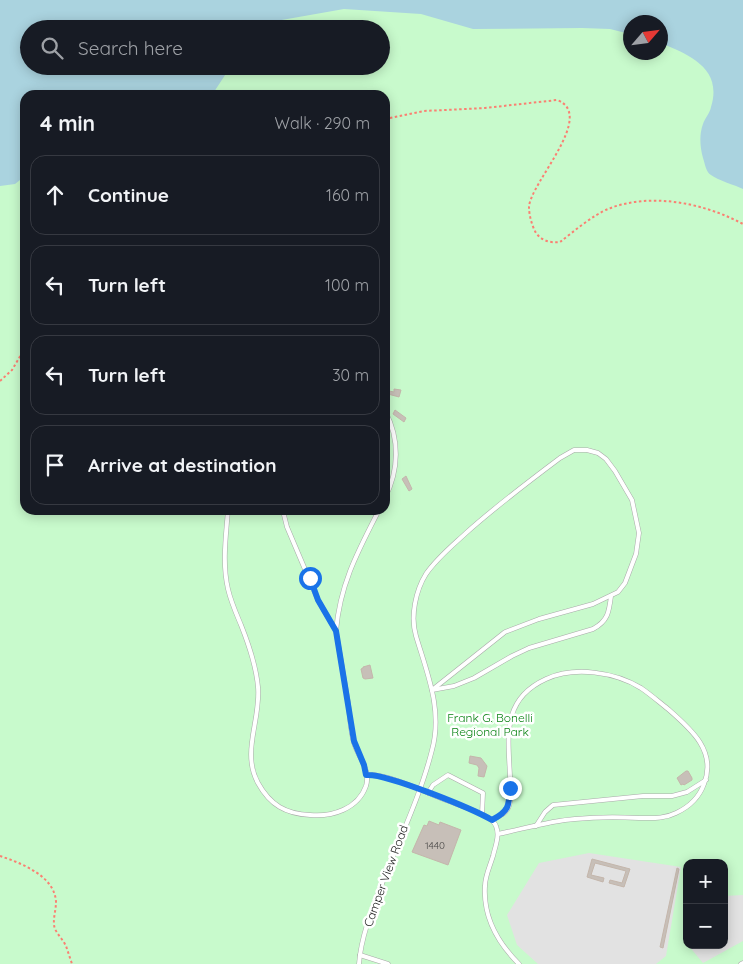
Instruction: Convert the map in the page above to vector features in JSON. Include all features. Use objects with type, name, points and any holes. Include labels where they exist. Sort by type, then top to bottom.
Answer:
[{"type":"lane","points":[[390,421],[396,439],[397,457],[390,486]]},
{"type":"lane","name":"Camper View Road","points":[[359,964],[373,907],[433,748],[436,713],[432,690],[415,633],[414,618],[419,588],[426,574],[447,550],[488,514],[560,458],[574,450],[588,450],[598,453],[606,459],[624,484],[632,500],[637,517],[639,533],[636,554],[631,569],[618,592],[611,596]]},
{"type":"lane","points":[[228,515],[225,574],[234,608],[249,646],[258,687],[258,703],[250,751],[251,768],[266,795],[276,805],[291,813],[319,816],[337,813],[351,806],[361,796],[366,784],[364,765],[354,741],[336,631],[337,617],[350,568],[376,515]]},
{"type":"lane","points":[[284,515],[287,527],[318,600],[336,631]]},
{"type":"lane","points":[[432,690],[505,632],[538,619],[593,604],[611,596]]},
{"type":"lane","points":[[432,690],[454,686],[474,678],[529,648],[593,629],[603,624],[609,613],[611,596]]},
{"type":"lane","points":[[492,820],[504,814],[509,805],[507,737],[514,709],[524,694],[534,686],[559,674],[593,673],[610,676],[640,688],[693,731],[706,754],[708,769],[701,793],[691,804],[675,814],[659,819],[577,818],[498,834]]},
{"type":"lane","points":[[366,775],[372,774],[419,789],[482,814],[492,820],[498,834],[485,884],[484,900],[494,931],[519,964]]},
{"type":"lane","points":[[428,793],[433,785],[448,775],[483,793],[482,814]]},
{"type":"lane","points":[[536,826],[545,812],[554,805],[643,796],[672,796],[687,792],[706,780]]},
{"type":"lane","points":[[360,955],[388,964]]},
{"type":"path","points":[[390,117],[424,111],[485,108],[557,100],[564,102],[569,110],[568,129],[557,153],[531,198],[529,207],[531,220],[536,232],[542,239],[551,243],[560,242],[606,210],[623,204],[646,201],[672,202],[705,208],[743,224]]},
{"type":"path","points":[[0,381],[12,370],[20,356]]},
{"type":"path","points":[[0,856],[20,863],[45,880],[54,889],[56,903],[55,929],[65,944],[72,964]]},
{"type":"green space","name":"Frank G. Bonelli Regional Park","points":[[0,0],[743,0],[743,964],[0,964]]},
{"type":"shaded area","points":[[589,853],[681,867],[666,956],[656,964],[538,964],[517,945],[507,915],[539,863]]},
{"type":"shaded area","points":[[743,895],[743,941],[703,963],[691,949],[728,949],[728,896]]},
{"type":"water","points":[[0,0],[743,0],[743,189],[714,177],[707,170],[702,154],[700,137],[703,124],[711,107],[712,82],[708,73],[701,65],[692,58],[668,46],[668,15],[623,15],[623,32],[610,29],[582,28],[473,29],[421,14],[344,9],[282,20],[20,20],[20,75],[225,75],[215,90],[20,90],[20,180],[15,184],[0,186]]},
{"type":"building","points":[[394,389],[401,390],[399,397],[390,395],[390,391],[394,392]]},
{"type":"building","points":[[395,410],[406,418],[404,422],[393,414]]},
{"type":"building","points":[[406,476],[412,489],[409,491],[402,479]]},
{"type":"building","points":[[370,665],[373,678],[365,679],[361,669]]},
{"type":"building","points":[[470,756],[481,758],[487,766],[484,777],[478,776],[479,768],[477,765],[469,763]]},
{"type":"building","points":[[688,771],[692,780],[681,785],[677,778]]},
{"type":"building","points":[[429,821],[439,825],[440,822],[461,830],[448,865],[412,852],[424,825],[427,826]]},
{"type":"building","points":[[592,859],[630,869],[624,887],[609,883],[610,880],[622,883],[626,871],[595,863],[591,875],[604,878],[603,882],[587,877]]},
{"type":"building","points":[[677,868],[679,869],[663,948],[660,947]]},
{"type":"route","points":[[310,578],[318,600],[336,631],[354,741],[366,775],[372,774],[419,789],[482,814],[492,820],[504,814],[509,805],[510,788]]}]
